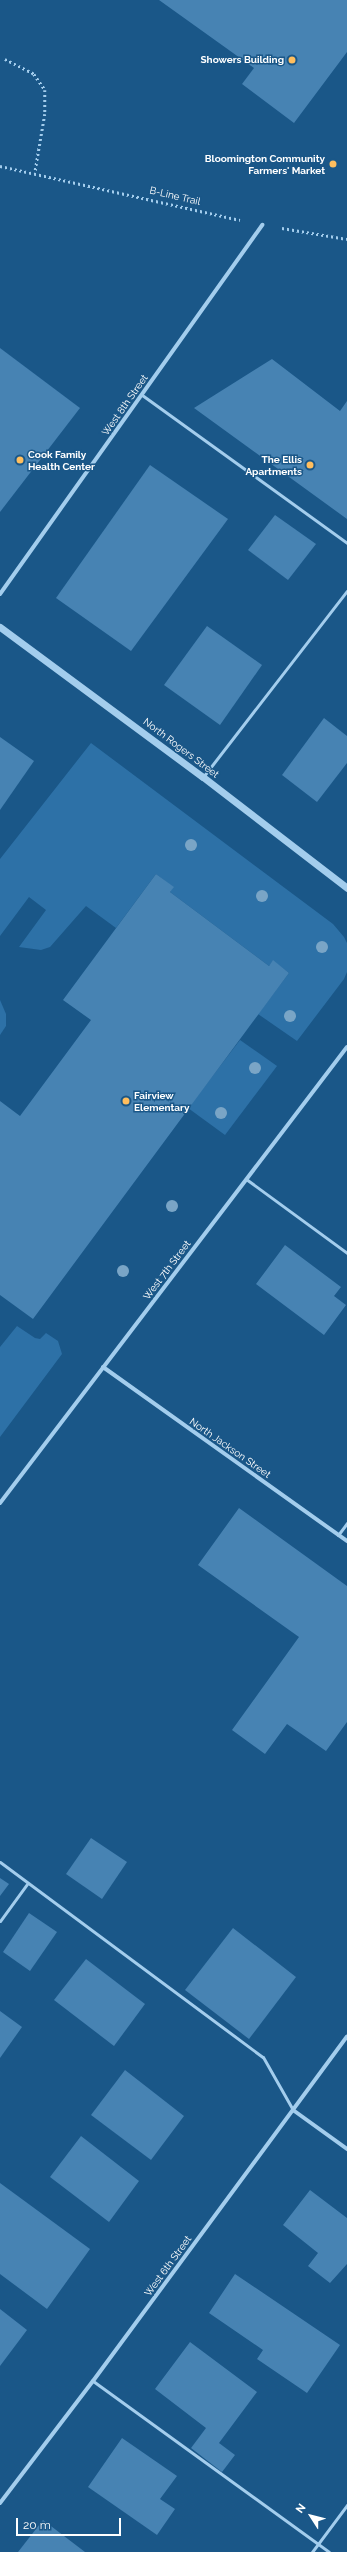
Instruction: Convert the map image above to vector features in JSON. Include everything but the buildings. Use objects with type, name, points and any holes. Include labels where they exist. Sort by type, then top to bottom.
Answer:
[{"type":"street","name":"West 8th Street","points":[[0,594],[262,225]]},
{"type":"street","name":"North Rogers Street","points":[[0,627],[203,777],[347,888]]},
{"type":"street","name":"West 7th Street","points":[[0,1503],[347,1047]]},
{"type":"street","name":"North Jackson Street","points":[[103,1367],[347,1541]]},
{"type":"street","name":"West 6th Street","points":[[0,2503],[93,2381],[347,2036]]},
{"type":"street","points":[[293,2110],[347,2149]]},
{"type":"lane","points":[[142,395],[347,543]]},
{"type":"lane","points":[[203,777],[347,591]]},
{"type":"lane","points":[[246,1179],[347,1253]]},
{"type":"lane","points":[[338,1535],[347,1523]]},
{"type":"lane","points":[[0,1862],[27,1884],[263,2057],[293,2110]]},
{"type":"lane","points":[[0,1921],[27,1884]]},
{"type":"lane","points":[[93,2381],[329,2552]]},
{"type":"lane","points":[[312,2552],[347,2505]]},
{"type":"path","points":[[5,59],[34,74],[45,90],[45,114],[35,172]]},
{"type":"path","name":"B-Line Trail","points":[[0,166],[35,172],[262,225],[347,239]]},
{"type":"shaded area","points":[[91,743],[333,924],[344,937],[347,943],[347,972],[344,979],[297,1041],[258,1014],[289,973],[273,961],[269,966],[170,892],[173,887],[156,874],[116,928],[86,906],[50,947],[41,950],[19,947],[46,910],[29,897],[0,936],[0,859]]},
{"type":"shaded area","points":[[0,1000],[6,1014],[6,1026],[0,1035]]},
{"type":"shaded area","points":[[240,1040],[277,1066],[225,1135],[188,1108]]},
{"type":"shaded area","points":[[17,1326],[35,1338],[40,1339],[46,1333],[58,1341],[62,1354],[0,1437],[0,1347]]},
{"type":"place","name":"Showers Building","points":[[292,60]]},
{"type":"place","name":"Bloomington Community Farmers' Market","points":[[333,164]]},
{"type":"place","name":"Cook Family Health Center","points":[[20,460]]},
{"type":"place","name":"The Ellis Apartments","points":[[310,465]]},
{"type":"place","name":"Fairview Elementary","points":[[126,1101]]}]
